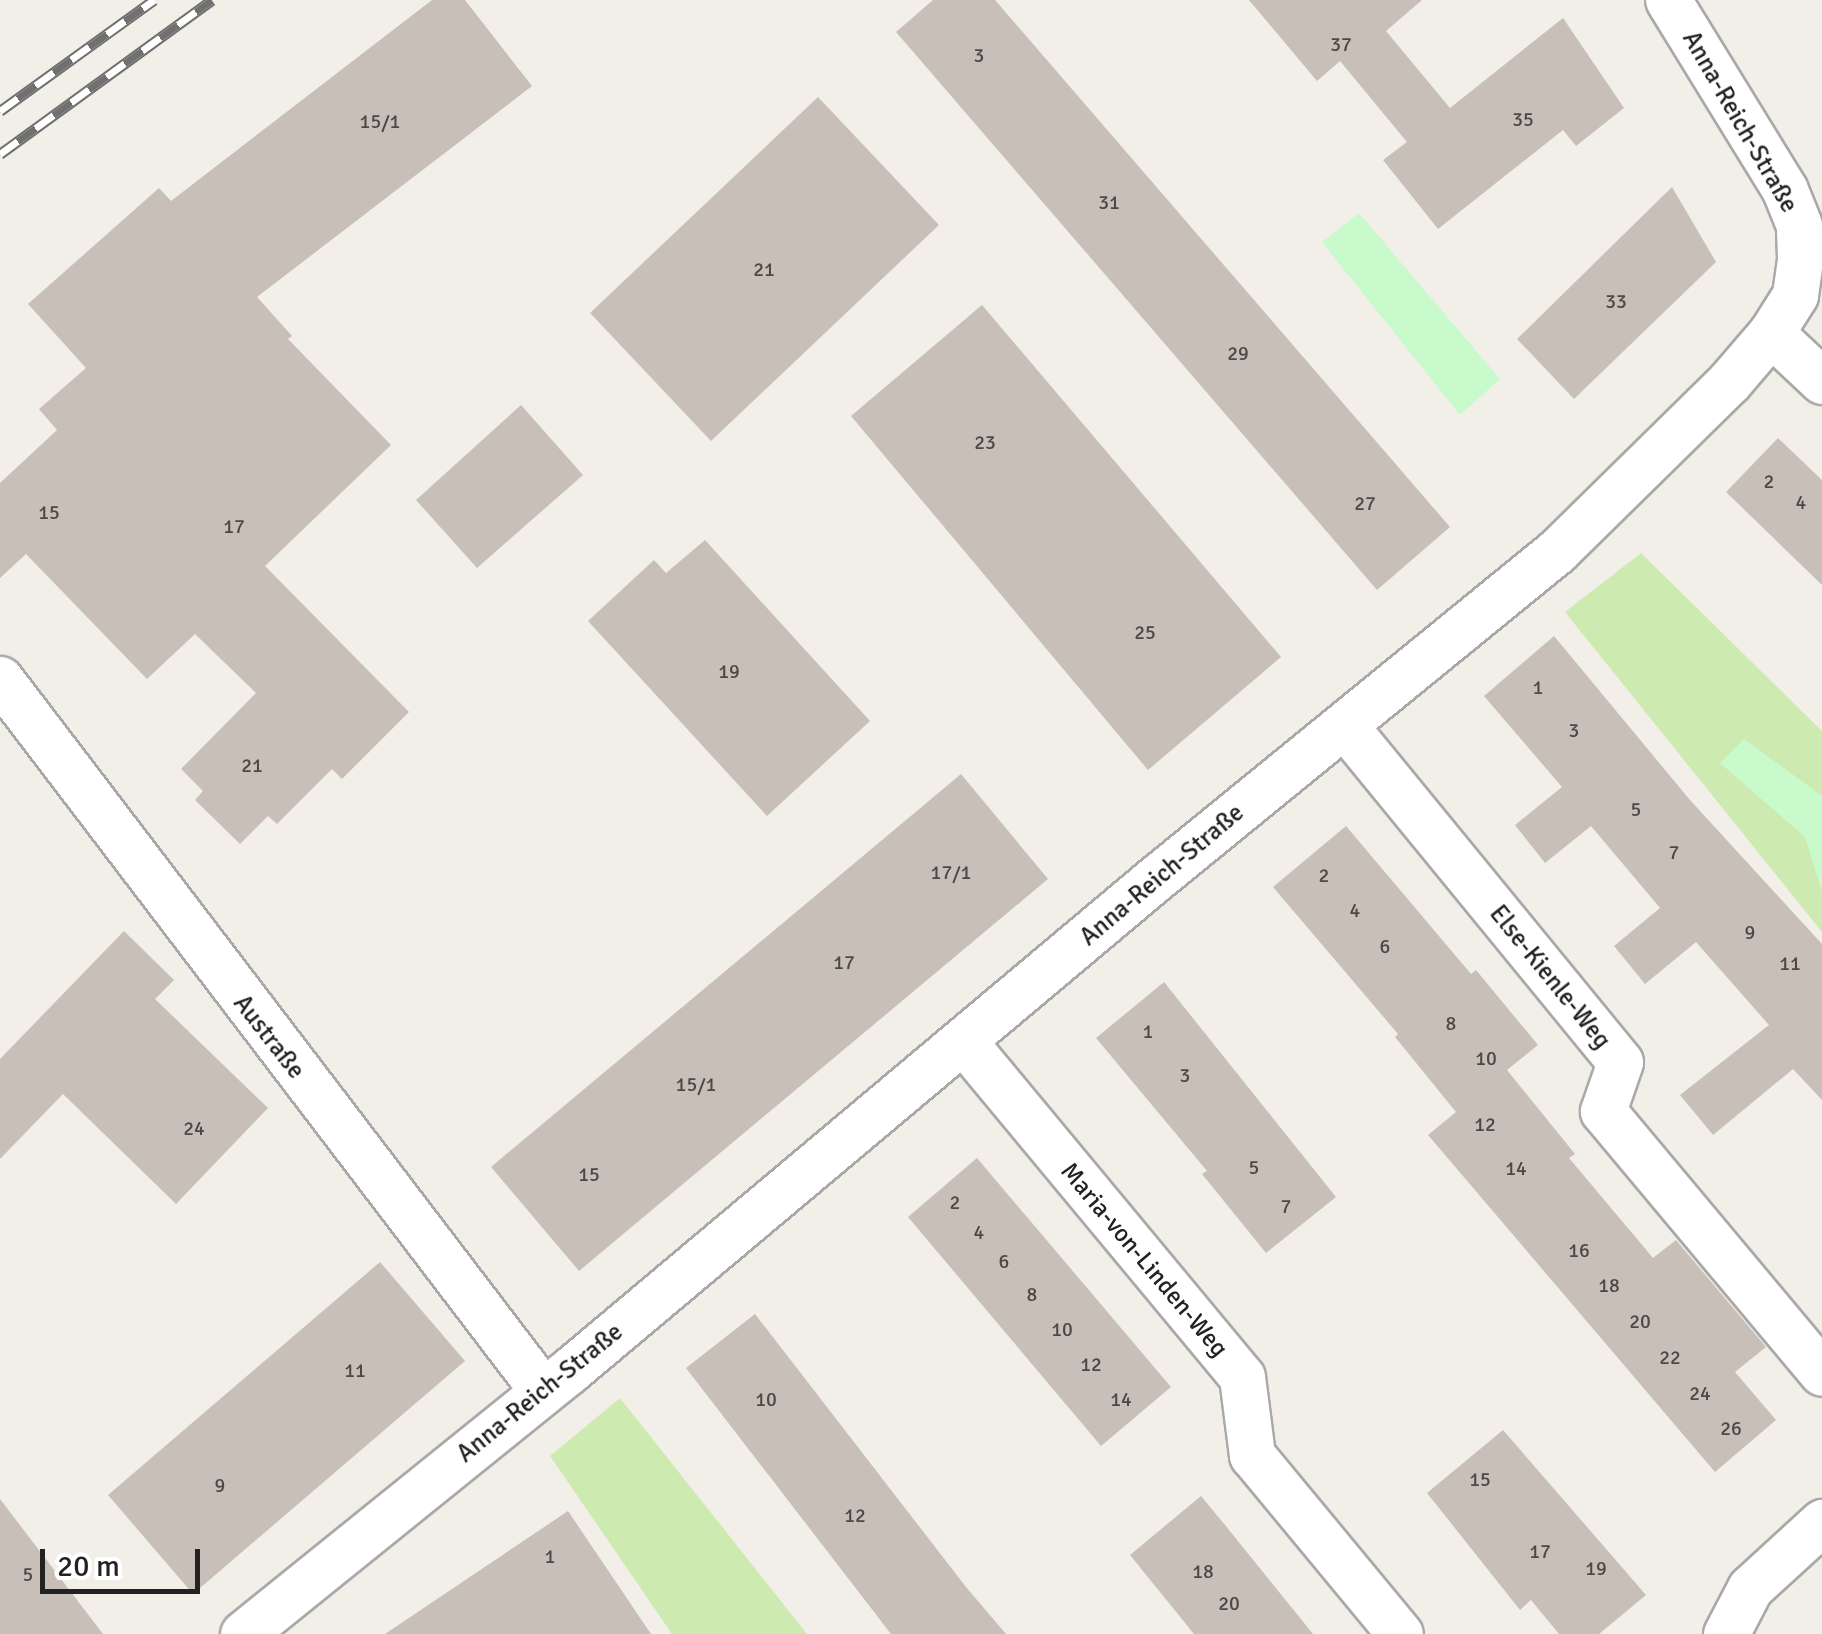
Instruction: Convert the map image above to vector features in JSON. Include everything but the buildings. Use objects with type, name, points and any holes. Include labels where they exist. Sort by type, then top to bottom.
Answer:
[{"type":"street","name":"Anna-Reich-Straße","points":[[243,1634],[287,1621],[543,1391],[1156,878],[1556,551],[1772,334],[1795,294],[1800,258],[1798,225],[1784,190],[1668,0]]},
{"type":"street","points":[[1772,334],[1822,381]]},
{"type":"street","name":"Austraße","points":[[0,679],[543,1391]]},
{"type":"street","name":"Else-Kienle-Weg","points":[[1344,726],[1620,1062],[1603,1110],[1822,1373]]},
{"type":"street","name":"Maria-von-Linden-Weg","points":[[964,1042],[1242,1377],[1252,1454],[1400,1634]]},
{"type":"street","points":[[1726,1634],[1750,1588],[1822,1522]]},
{"type":"green space","points":[[1359,213],[1500,379],[1460,415],[1322,242]]},
{"type":"green space","points":[[1641,553],[1822,731],[1822,932],[1565,612]]},
{"type":"green space","points":[[1744,739],[1822,796],[1822,892],[1805,837],[1720,763]]},
{"type":"green space","points":[[620,1398],[807,1634],[672,1634],[550,1456]]},
{"type":"railway","points":[[0,111],[154,0]]},
{"type":"railway","points":[[0,154],[212,0]]}]
